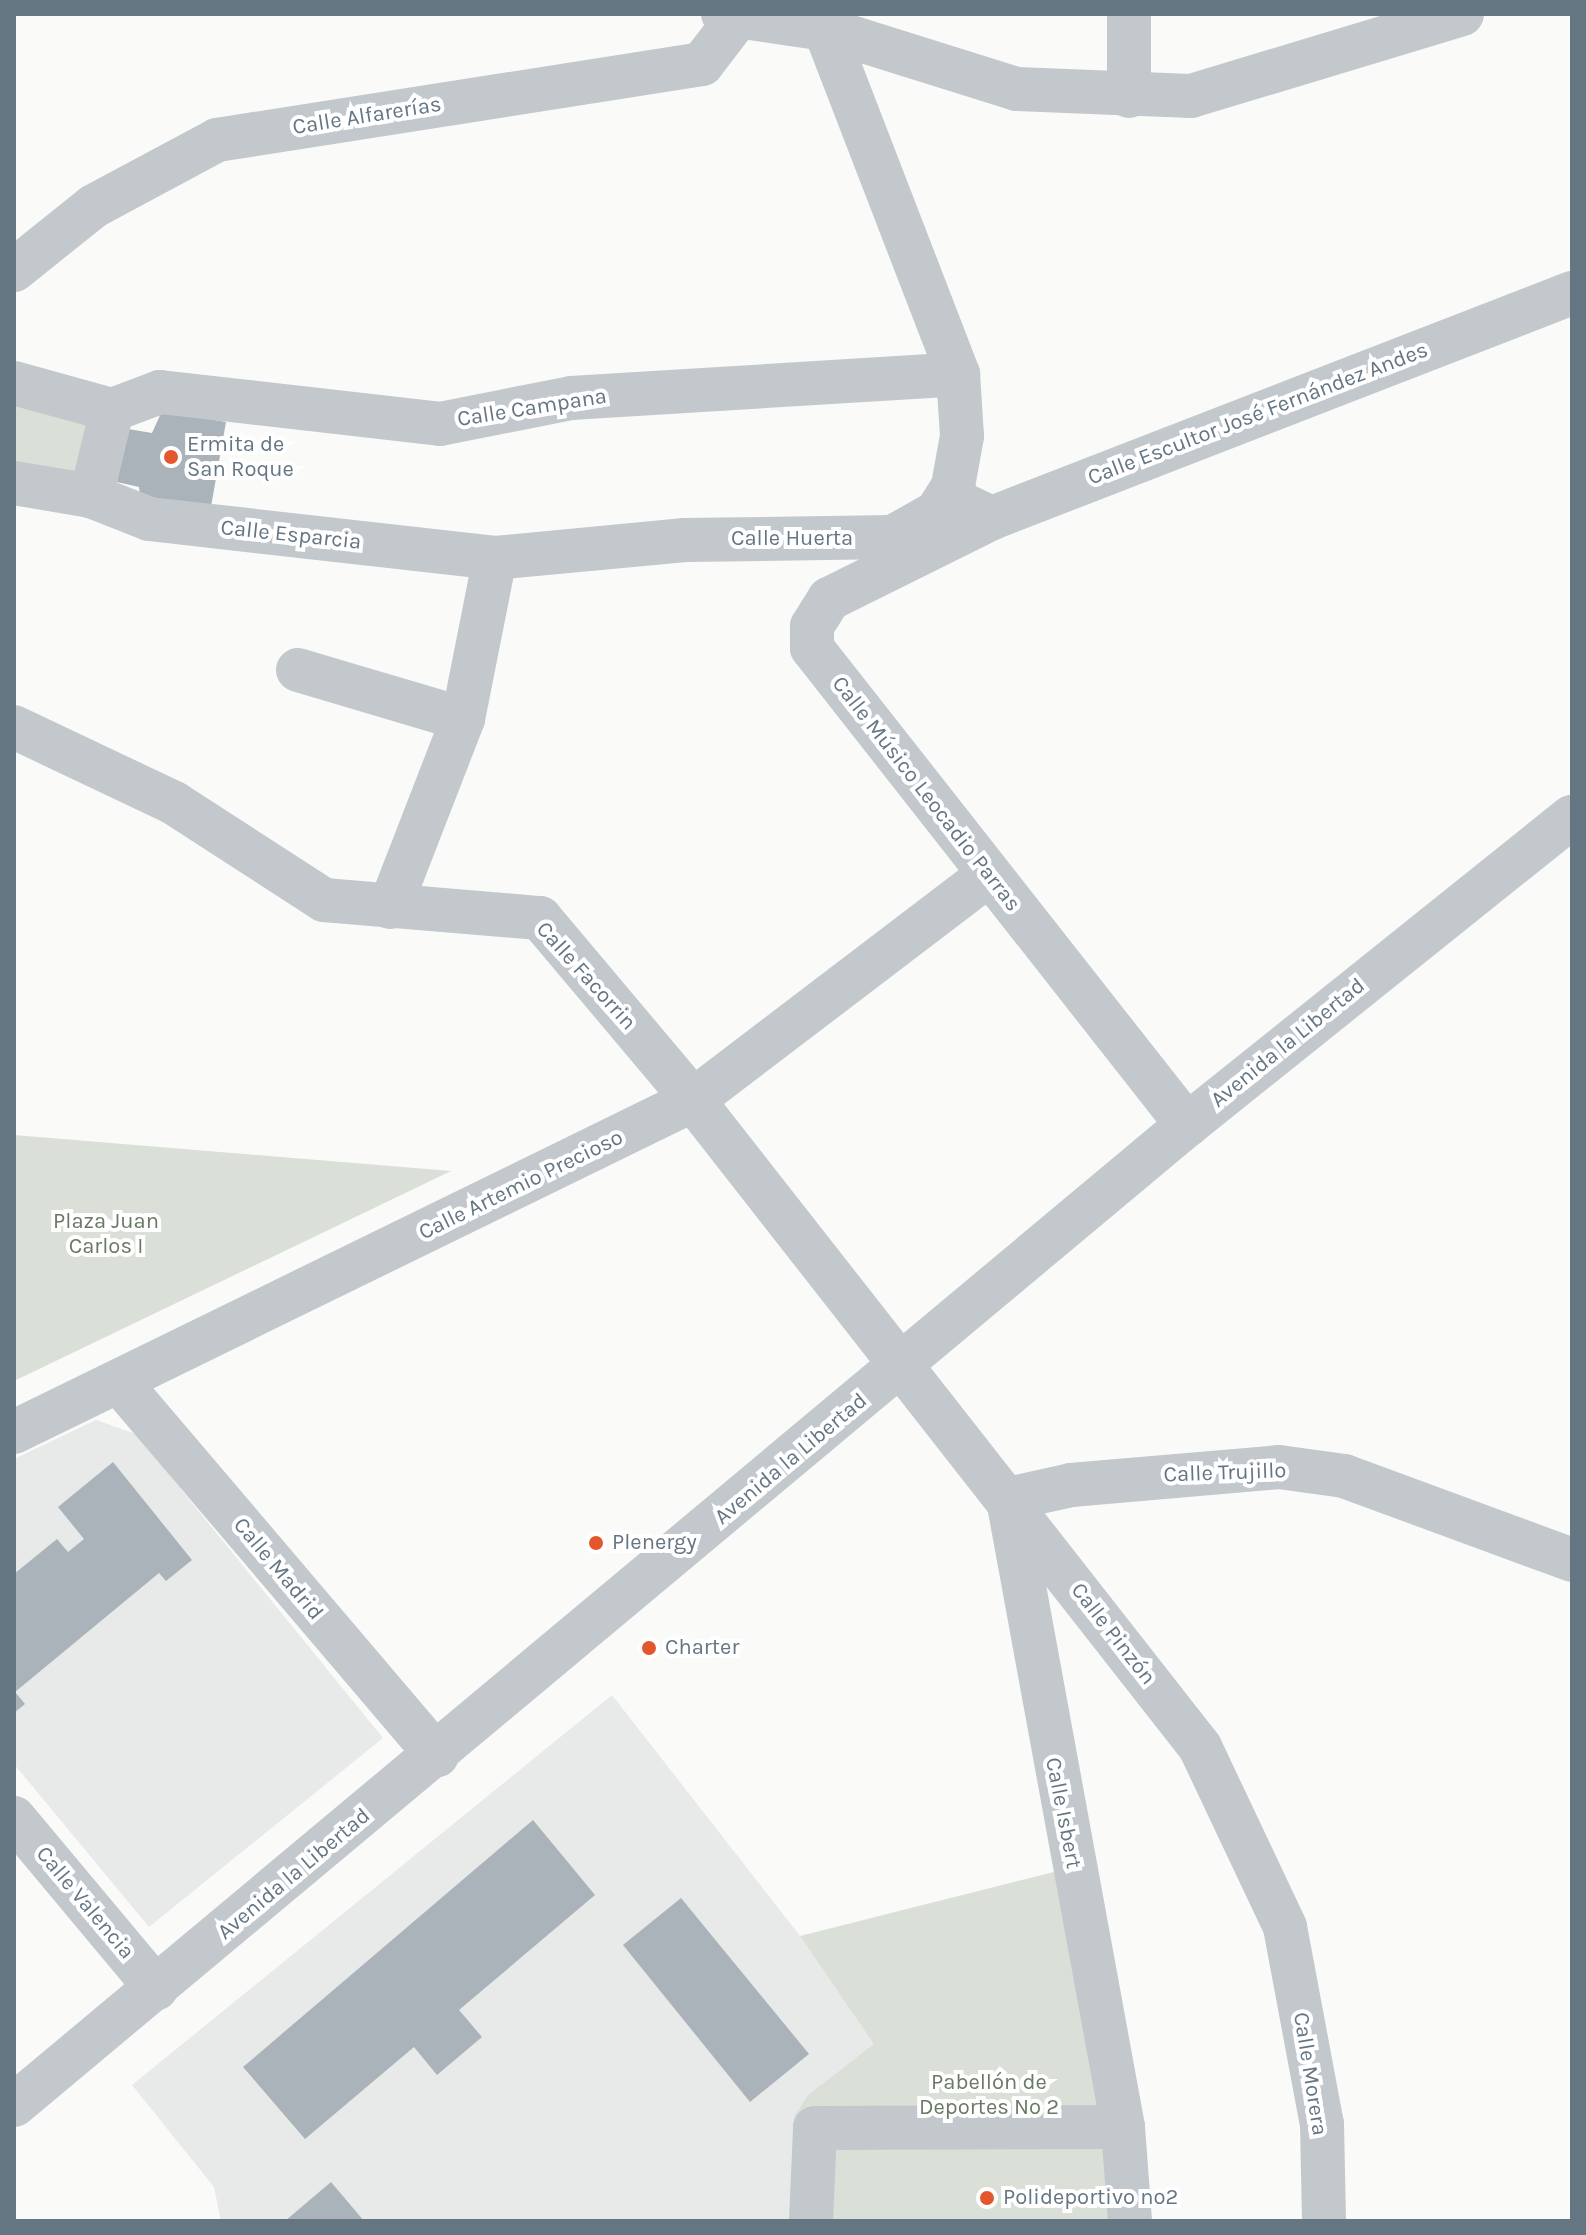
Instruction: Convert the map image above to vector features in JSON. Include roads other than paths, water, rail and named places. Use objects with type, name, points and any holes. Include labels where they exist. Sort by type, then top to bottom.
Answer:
[{"type":"street","points":[[1129,14],[1129,96]]},
{"type":"street","points":[[729,18],[825,29],[1017,89],[1129,96],[1191,96],[1462,14]]},
{"type":"street","name":"Calle Alfarerías","points":[[14,270],[94,206],[217,140],[702,64],[729,18]]},
{"type":"street","points":[[825,29],[958,374],[962,436],[946,497],[992,518]]},
{"type":"street","name":"Calle Escultor José Fernández Andes","points":[[992,518],[1572,293]]},
{"type":"street","name":"Calle Campana","points":[[112,410],[160,392],[440,424],[571,398],[958,374]]},
{"type":"street","points":[[14,383],[112,410],[91,496]]},
{"type":"street","name":"Calle Esparcia","points":[[14,483],[91,496],[149,519],[495,558]]},
{"type":"street","name":"Calle Huerta","points":[[495,558],[685,540],[893,537],[937,512],[946,497]]},
{"type":"street","name":"Calle Músico Leocadio Parras","points":[[992,518],[829,599],[812,626],[812,648],[1187,1125]]},
{"type":"street","points":[[390,907],[463,719],[495,558]]},
{"type":"street","points":[[298,670],[463,719]]},
{"type":"street","name":"Calle Facorrin","points":[[14,727],[174,803],[324,900],[540,918],[693,1100],[903,1364]]},
{"type":"street","name":"Avenida la Libertad","points":[[14,2105],[437,1755],[1187,1125],[1572,817]]},
{"type":"street","name":"Calle Artemio Precioso","points":[[14,1432],[120,1383],[693,1100],[988,875]]},
{"type":"street","name":"Calle Pinzón","points":[[903,1364],[1200,1747],[1285,1927]]},
{"type":"street","name":"Calle Madrid","points":[[120,1383],[437,1755]]},
{"type":"street","name":"Calle Trujillo","points":[[1008,1499],[1071,1485],[1279,1467],[1344,1476],[1572,1560]]},
{"type":"street","name":"Calle Isbert","points":[[1008,1499],[1123,2127],[1130,2221]]},
{"type":"street","name":"Calle Valencia","points":[[14,1818],[156,1988]]},
{"type":"street","name":"Calle Morera","points":[[1285,1927],[1322,2124],[1324,2221]]},
{"type":"street","points":[[811,2221],[815,2128],[1123,2127]]},
{"type":"place","name":"Ermita de San Roque","points":[[171,457]]},
{"type":"place","name":"Plenergy","points":[[596,1543]]},
{"type":"place","name":"Charter","points":[[649,1648]]},
{"type":"place","name":"Polideportivo nº2","points":[[987,2198]]},
{"type":"park label","name":"Plaza Juan Carlos I","points":[[106,1234]]},
{"type":"park label","name":"Pabellón de Deportes Nº 2","points":[[989,2094]]}]
